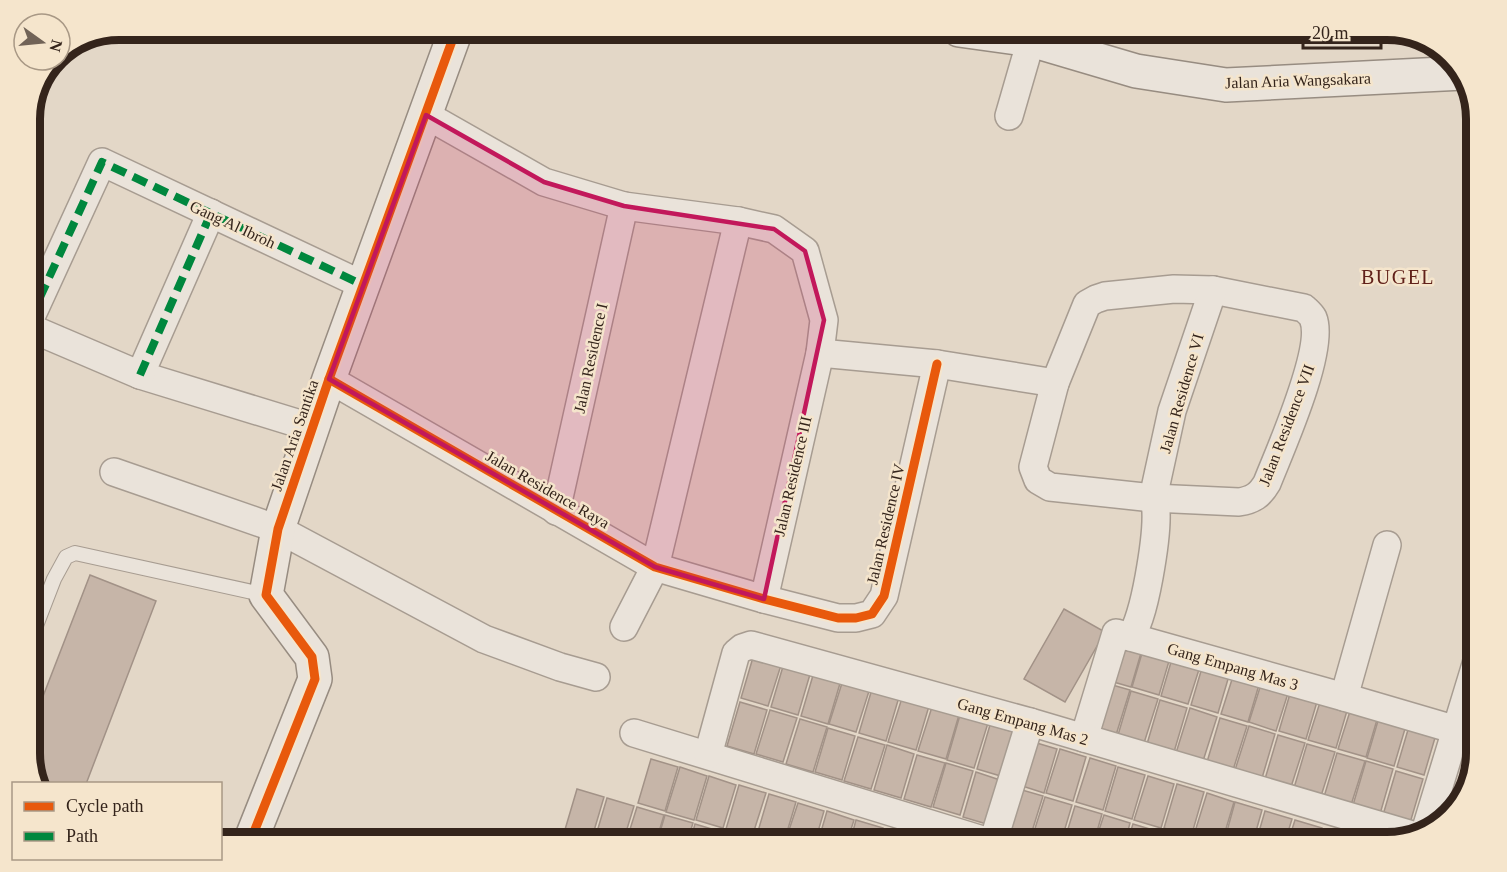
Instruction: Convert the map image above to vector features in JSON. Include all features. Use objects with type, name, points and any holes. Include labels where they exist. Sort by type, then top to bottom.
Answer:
[{"type":"street","name":"Jalan Aria Santika","points":[[267,595],[278,529],[329,379],[452,41]]},
{"type":"street","points":[[1009,116],[1031,41]]},
{"type":"street","name":"Jalan Aria Wangsakara","points":[[1034,41],[1136,71],[1226,85],[1452,74]]},
{"type":"street","name":"Jalan Residence III","points":[[426,115],[544,182],[624,206],[738,221],[774,229],[805,251],[824,320],[820,353],[764,600]]},
{"type":"street","name":"Gang Al Ibroh","points":[[41,295],[102,162],[363,285]]},
{"type":"street","name":"Jalan Residence I","points":[[556,511],[624,206]]},
{"type":"street","points":[[140,375],[211,213]]},
{"type":"street","points":[[624,627],[655,567],[738,221]]},
{"type":"street","points":[[1153,498],[1050,487],[1038,480],[1033,467],[1055,383],[1083,312],[1087,304],[1095,299],[1174,289],[1213,290]]},
{"type":"street","name":"Jalan Residence VII","points":[[1153,498],[1239,502],[1252,500],[1262,492],[1312,359],[1315,330],[1313,318],[1304,308],[1213,290]]},
{"type":"street","name":"Jalan Residence VI","points":[[1130,637],[1136,628],[1145,596],[1154,544],[1156,511],[1153,498],[1172,411],[1213,290]]},
{"type":"street","points":[[41,333],[140,375],[312,428]]},
{"type":"street","points":[[820,353],[937,364],[1055,383]]},
{"type":"street","name":"Jalan Residence IV","points":[[764,600],[838,618],[856,618],[872,614],[879,605],[884,596],[937,364]]},
{"type":"street","name":"Jalan Residence Raya","points":[[329,379],[655,567],[764,600]]},
{"type":"street","points":[[114,472],[278,529],[484,639],[560,667],[596,677]]},
{"type":"street","points":[[1344,697],[1387,545]]},
{"type":"street","points":[[254,832],[315,679],[312,657],[267,595]]},
{"type":"street","points":[[1084,738],[1116,633],[1130,637]]},
{"type":"street","name":"Gang Empang Mas 3","points":[[1130,637],[1466,733]]},
{"type":"street","name":"Gang Empang Mas 2","points":[[708,755],[736,653],[751,645],[1030,722],[1396,831]]},
{"type":"street","points":[[994,832],[1030,722]]},
{"type":"street","points":[[633,732],[958,832]]},
{"type":"street","points":[[1431,819],[1466,733]]},
{"type":"lane","points":[[41,613],[54,579],[66,557],[75,553],[267,595]]},
{"type":"highlighted area","points":[[426,115],[544,182],[624,206],[774,229],[805,251],[824,320],[764,599],[655,567],[329,379]]},
{"type":"building","points":[[90,575],[156,601],[87,782],[47,782],[41,758],[41,702]]},
{"type":"building","points":[[1064,609],[1105,632],[1065,702],[1024,679]]},
{"type":"building","points":[[1117,634],[1144,643],[1131,687],[1103,679]]},
{"type":"building","points":[[1145,643],[1172,651],[1159,695],[1132,687]]},
{"type":"building","points":[[1174,652],[1202,660],[1188,704],[1161,696]]},
{"type":"building","points":[[754,654],[782,662],[768,706],[741,698]]},
{"type":"building","points":[[1204,661],[1231,669],[1218,713],[1191,705]]},
{"type":"building","points":[[784,663],[811,671],[798,715],[771,707]]},
{"type":"building","points":[[1235,670],[1261,678],[1248,722],[1221,714]]},
{"type":"building","points":[[814,672],[841,680],[828,724],[801,716]]},
{"type":"building","points":[[1263,678],[1290,687],[1276,731],[1249,722]]},
{"type":"building","points":[[843,680],[870,688],[856,732],[829,724]]},
{"type":"building","points":[[1102,682],[1130,690],[1116,735],[1089,727]]},
{"type":"building","points":[[1292,687],[1319,695],[1306,739],[1279,731]]},
{"type":"building","points":[[872,689],[899,697],[886,741],[859,733]]},
{"type":"building","points":[[1131,691],[1158,699],[1144,743],[1118,735]]},
{"type":"building","points":[[1322,696],[1349,704],[1336,748],[1308,740]]},
{"type":"building","points":[[902,698],[929,706],[916,750],[888,742]]},
{"type":"building","points":[[1160,700],[1187,708],[1174,752],[1147,744]]},
{"type":"building","points":[[740,702],[767,710],[754,754],[727,746]]},
{"type":"building","points":[[1352,705],[1379,713],[1366,757],[1338,749]]},
{"type":"building","points":[[932,707],[959,715],[946,759],[918,751]]},
{"type":"building","points":[[1190,708],[1217,717],[1203,761],[1176,753]]},
{"type":"building","points":[[770,710],[797,718],[783,762],[756,754]]},
{"type":"building","points":[[1380,714],[1407,722],[1394,766],[1367,758]]},
{"type":"building","points":[[960,715],[988,723],[974,768],[947,760]]},
{"type":"building","points":[[1220,718],[1247,726],[1233,770],[1207,762]]},
{"type":"building","points":[[800,719],[827,727],[813,772],[786,764]]},
{"type":"building","points":[[1410,723],[1437,731],[1424,775],[1397,767]]},
{"type":"building","points":[[990,725],[1017,733],[1004,777],[977,769]]},
{"type":"building","points":[[1249,726],[1275,734],[1262,778],[1235,770]]},
{"type":"building","points":[[828,728],[855,736],[842,780],[815,772]]},
{"type":"building","points":[[1278,735],[1305,743],[1291,787],[1265,779]]},
{"type":"building","points":[[858,737],[885,745],[871,789],[844,781]]},
{"type":"building","points":[[1030,741],[1057,749],[1044,793],[1016,784]]},
{"type":"building","points":[[1307,744],[1335,752],[1321,796],[1294,788]]},
{"type":"building","points":[[887,745],[914,754],[901,798],[874,790]]},
{"type":"building","points":[[1060,749],[1086,757],[1073,801],[1046,793]]},
{"type":"building","points":[[1337,753],[1365,761],[1351,805],[1324,797]]},
{"type":"building","points":[[917,755],[945,763],[931,807],[904,799]]},
{"type":"building","points":[[1090,758],[1116,766],[1103,810],[1076,802]]},
{"type":"building","points":[[651,759],[678,767],[665,811],[638,803]]},
{"type":"building","points":[[1366,761],[1393,769],[1380,814],[1353,805]]},
{"type":"building","points":[[946,763],[973,771],[960,815],[933,807]]},
{"type":"building","points":[[680,767],[707,776],[694,820],[666,812]]},
{"type":"building","points":[[1118,767],[1145,775],[1132,819],[1105,811]]},
{"type":"building","points":[[1396,771],[1423,779],[1410,823],[1383,815]]},
{"type":"building","points":[[976,772],[1003,781],[990,825],[963,817]]},
{"type":"building","points":[[709,776],[736,785],[723,828],[696,820]]},
{"type":"building","points":[[1148,776],[1174,784],[1161,828],[1134,820]]},
{"type":"building","points":[[1177,784],[1204,792],[1192,832],[1176,832],[1164,828]]},
{"type":"building","points":[[739,785],[766,793],[754,832],[736,832],[726,829]]},
{"type":"building","points":[[1015,788],[1043,796],[1032,832],[1002,832]]},
{"type":"building","points":[[577,789],[604,797],[594,832],[564,832]]},
{"type":"building","points":[[1207,793],[1234,802],[1225,832],[1195,832]]},
{"type":"building","points":[[769,794],[796,802],[787,832],[758,832]]},
{"type":"building","points":[[1045,797],[1072,805],[1064,832],[1034,832]]},
{"type":"building","points":[[607,798],[634,806],[626,832],[597,832]]},
{"type":"building","points":[[1235,802],[1262,810],[1256,832],[1227,832]]},
{"type":"building","points":[[798,803],[824,811],[818,832],[788,832]]},
{"type":"building","points":[[1075,806],[1102,814],[1097,832],[1067,832]]},
{"type":"building","points":[[637,807],[664,815],[659,832],[629,832]]},
{"type":"building","points":[[827,811],[854,820],[850,832],[821,832]]},
{"type":"building","points":[[1265,811],[1292,819],[1288,832],[1259,832]]},
{"type":"building","points":[[665,815],[693,823],[690,832],[660,832]]},
{"type":"building","points":[[1104,815],[1130,823],[1128,832],[1098,832]]},
{"type":"building","points":[[856,820],[883,828],[882,832],[853,832]]},
{"type":"building","points":[[1295,820],[1322,828],[1321,832],[1291,832]]},
{"type":"building","points":[[695,824],[722,832],[693,832]]},
{"type":"building","points":[[1133,824],[1160,832],[1130,832]]},
{"type":"marked path","points":[[41,295],[102,162],[363,285]]},
{"type":"marked path","points":[[140,375],[211,213]]},
{"type":"cycle path","points":[[254,832],[315,679],[312,657],[266,595],[278,529],[329,379],[452,41]]},
{"type":"cycle path","points":[[329,379],[655,567],[838,618],[856,618],[872,614],[884,596],[937,364]]},
{"type":"district","name":"BUGEL","points":[[1398,277]]}]
